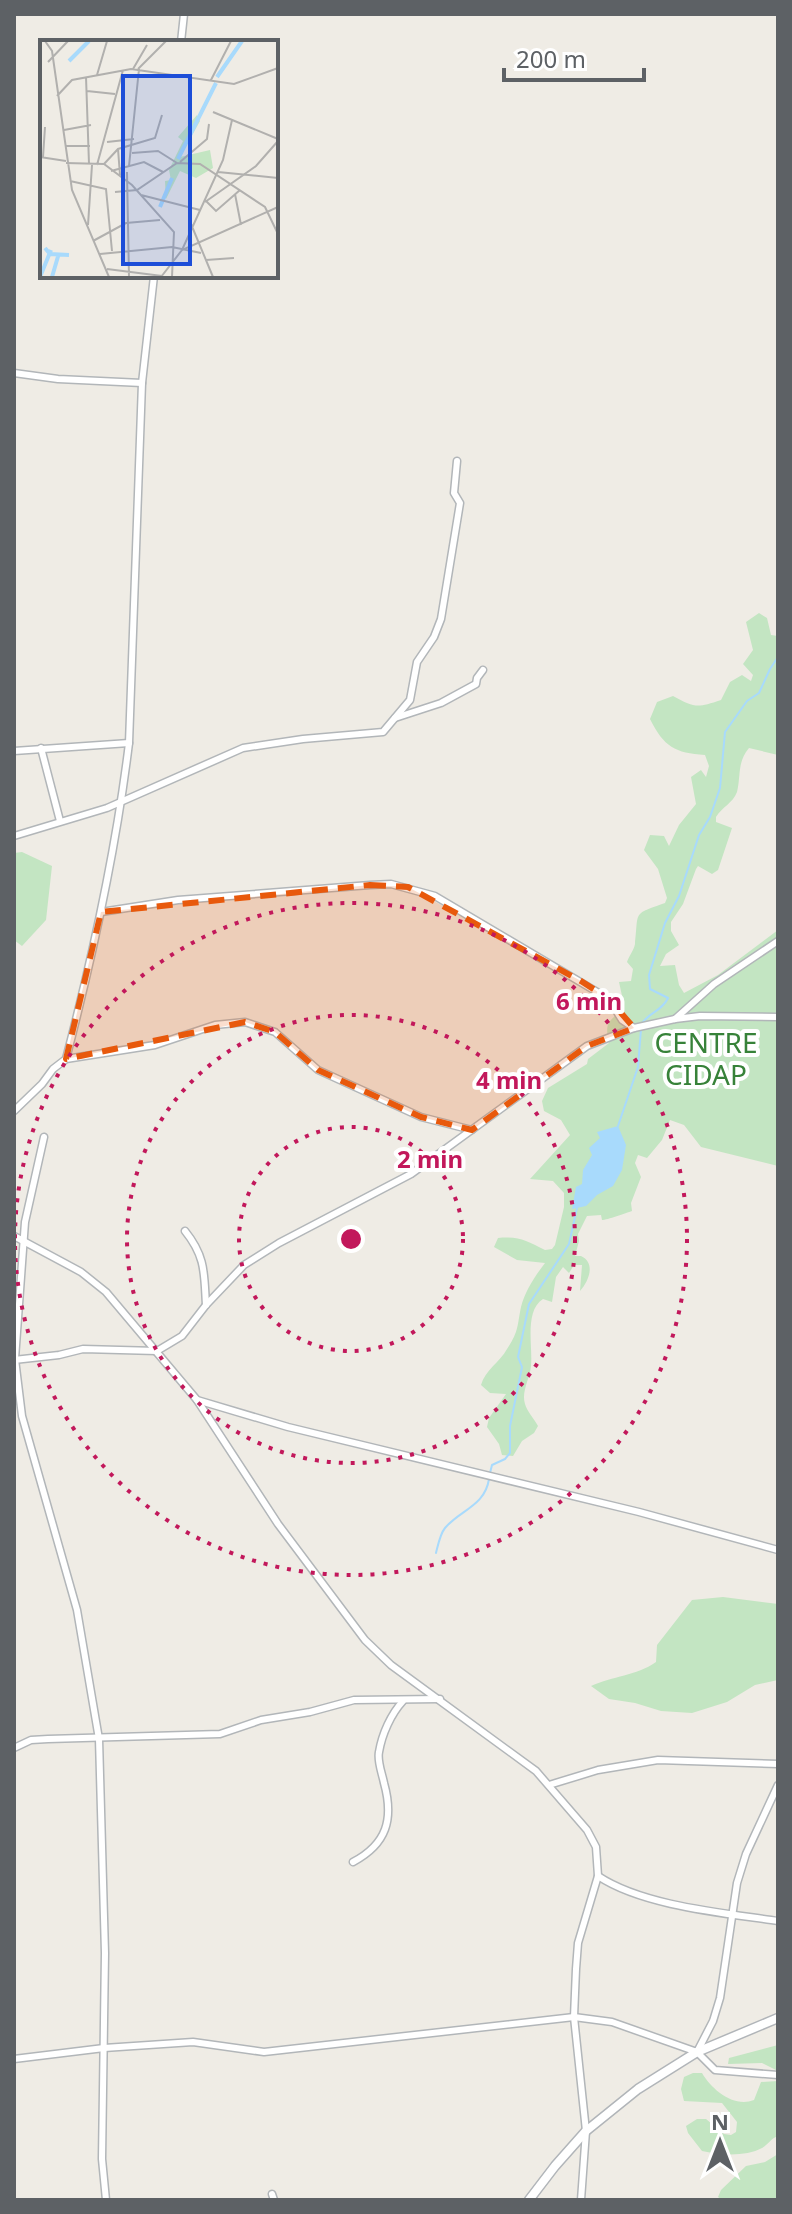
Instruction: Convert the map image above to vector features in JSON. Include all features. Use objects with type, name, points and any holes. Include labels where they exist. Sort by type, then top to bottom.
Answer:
[{"type":"main road","points":[[529,2200],[586,2131],[638,2089],[697,2052],[778,2018]]},
{"type":"street","points":[[181,40],[184,14]]},
{"type":"street","points":[[66,1059],[94,952],[122,801],[129,743],[142,383],[154,278]]},
{"type":"street","points":[[14,373],[97,382],[142,383]]},
{"type":"street","points":[[14,836],[122,801],[243,748],[383,732],[410,700],[417,662],[434,637],[441,619],[460,503],[454,493],[457,461]]},
{"type":"street","points":[[395,718],[461,695],[476,684],[483,670]]},
{"type":"street","points":[[14,751],[129,743]]},
{"type":"street","points":[[41,748],[60,821]]},
{"type":"street","points":[[101,912],[178,900],[370,885],[408,887],[435,896],[581,981],[609,999],[622,1020],[639,1026]]},
{"type":"street","points":[[675,1019],[714,984],[778,941]]},
{"type":"street","points":[[14,1360],[83,1349],[157,1351],[182,1336],[244,1265],[279,1243],[411,1174],[587,1046],[639,1026],[675,1019],[700,1016],[778,1017]]},
{"type":"street","points":[[14,1111],[66,1059],[155,1045],[215,1025],[245,1022],[275,1032],[318,1070],[421,1117],[472,1130]]},
{"type":"street","points":[[44,1137],[23,1241],[14,1360],[22,1416],[77,1610],[99,1739],[105,1938],[102,2159],[106,2200]]},
{"type":"street","points":[[185,1231],[197,1247],[203,1263],[206,1305]]},
{"type":"street","points":[[14,1236],[81,1272],[106,1292],[197,1400],[278,1524],[365,1640],[391,1665],[536,1771],[587,1830],[596,1847],[598,1876],[578,1943],[574,2017],[586,2131],[581,2200]]},
{"type":"street","points":[[197,1400],[288,1427],[778,1550]]},
{"type":"street","points":[[14,1748],[31,1740],[220,1734],[261,1720],[310,1712],[340,1702],[440,1699]]},
{"type":"street","points":[[353,1862],[372,1851],[384,1836],[387,1801],[378,1754],[393,1712],[403,1701]]},
{"type":"street","points":[[549,1785],[598,1770],[658,1760],[778,1764]]},
{"type":"street","points":[[697,2052],[713,2021],[720,1998],[737,1883],[746,1854],[778,1785]]},
{"type":"street","points":[[598,1876],[626,1890],[732,1915],[778,1921]]},
{"type":"street","points":[[14,2059],[104,2048],[193,2042],[264,2052],[574,2017],[612,2022],[697,2052],[715,2070],[778,2075]]},
{"type":"highlighted area","points":[[370,885],[408,887],[581,981],[609,999],[634,1028],[587,1046],[472,1130],[421,1117],[318,1070],[275,1032],[245,1022],[66,1059],[101,912]]},
{"type":"green space","name":"CENTRE CIDAP","points":[[759,613],[767,618],[771,635],[778,636],[778,755],[749,748],[745,753],[737,792],[716,817],[716,822],[732,828],[718,870],[712,874],[698,866],[696,869],[683,904],[671,922],[671,931],[679,945],[666,954],[660,966],[675,965],[684,993],[718,975],[778,930],[778,1166],[701,1147],[684,1125],[670,1120],[662,1140],[647,1158],[638,1155],[635,1163],[641,1177],[631,1203],[632,1211],[602,1220],[601,1215],[587,1216],[578,1234],[575,1256],[586,1259],[590,1268],[583,1287],[580,1291],[582,1265],[574,1265],[569,1273],[563,1267],[556,1277],[552,1302],[543,1299],[533,1312],[531,1366],[524,1399],[538,1426],[522,1441],[513,1456],[502,1455],[499,1444],[487,1427],[489,1418],[506,1394],[490,1393],[481,1385],[514,1338],[525,1295],[545,1263],[517,1260],[494,1247],[498,1238],[523,1240],[545,1250],[555,1245],[564,1193],[553,1181],[530,1179],[570,1135],[561,1120],[544,1111],[542,1101],[548,1088],[587,1064],[588,1059],[609,1043],[608,1024],[624,1005],[619,982],[631,981],[633,969],[627,962],[634,946],[639,915],[665,903],[667,898],[658,869],[644,850],[650,835],[664,836],[669,846],[679,825],[696,804],[691,777],[701,770],[706,777],[709,766],[705,755],[672,747],[660,736],[650,719],[657,702],[673,696],[696,706],[706,704],[721,700],[730,682],[742,675],[751,681],[753,675],[743,664],[753,650],[746,622]]},
{"type":"green space","points":[[22,852],[52,866],[46,920],[22,946],[14,940],[14,853]]},
{"type":"green space","points":[[723,1597],[778,1604],[778,1680],[755,1685],[727,1702],[692,1713],[661,1711],[609,1699],[591,1686],[656,1662],[657,1645],[692,1600]]},
{"type":"green space","points":[[778,2045],[778,2071],[762,2063],[728,2064],[729,2058]]},
{"type":"green space","points":[[702,2073],[724,2096],[739,2102],[754,2100],[761,2082],[778,2081],[778,2136],[762,2148],[748,2153],[702,2151],[686,2126],[697,2119],[706,2119],[724,2134],[731,2135],[736,2132],[737,2122],[722,2103],[684,2101],[681,2089],[684,2077]]},
{"type":"green space","points":[[778,2154],[778,2200],[722,2200],[718,2197],[721,2190],[746,2166],[765,2162]]},
{"type":"water","points":[[618,1126],[626,1145],[622,1170],[613,1186],[586,1206],[572,1209],[576,1187],[582,1184],[583,1170],[592,1155],[589,1148],[600,1138],[597,1132]]},
{"type":"waterway","points":[[642,1023],[668,998],[650,989],[649,975],[665,923],[679,896],[699,835],[710,817],[720,788],[725,732],[747,701],[759,693],[778,657]]},
{"type":"waterway","points":[[618,1126],[638,1067],[641,1029]]},
{"type":"waterway","points":[[490,1473],[492,1465],[510,1453],[510,1426],[522,1367],[518,1357],[529,1304],[569,1244],[577,1208]]},
{"type":"waterway","points":[[436,1553],[445,1528],[483,1496],[489,1479]]}]
